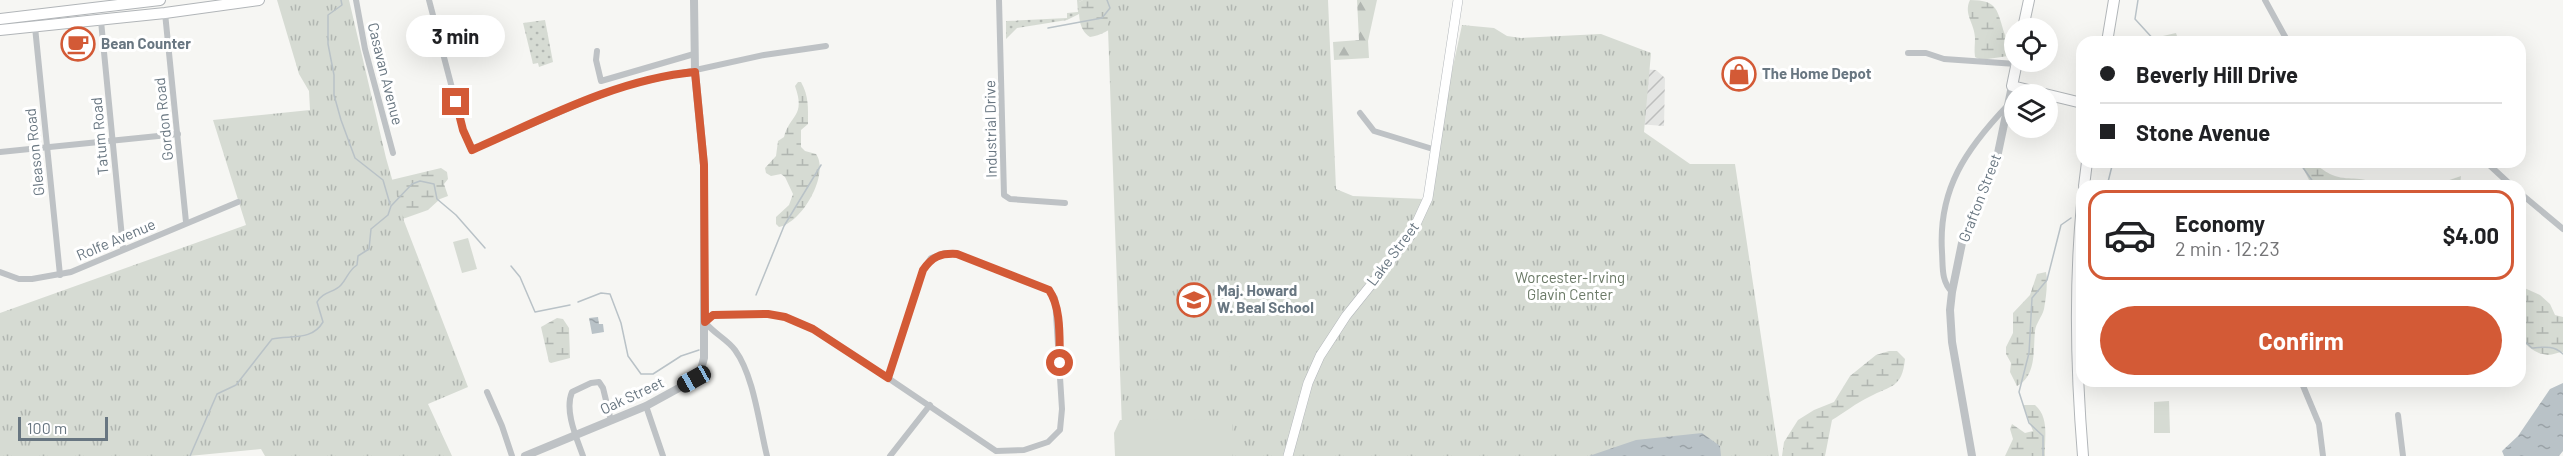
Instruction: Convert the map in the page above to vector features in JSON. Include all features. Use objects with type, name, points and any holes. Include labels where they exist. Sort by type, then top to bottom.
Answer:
[{"type":"main road","points":[[70,11],[97,0]]},
{"type":"main road","points":[[0,19],[160,0]]},
{"type":"main road","points":[[0,30],[101,21],[259,0]]},
{"type":"main road","name":"Lake Street","points":[[1288,456],[1308,383],[1320,356],[1346,316],[1412,235],[1429,196],[1458,0]]},
{"type":"main road","points":[[2025,18],[2029,0]]},
{"type":"main road","points":[[2108,36],[2114,0]]},
{"type":"main road","points":[[137,16],[139,1]]},
{"type":"main road","points":[[2058,97],[2076,102]]},
{"type":"main road","points":[[2080,387],[2083,456]]},
{"type":"street","name":"Casavan Avenue","points":[[356,0],[365,49],[393,153]]},
{"type":"street","points":[[429,0],[463,130],[472,150],[612,91],[663,77],[695,72],[764,55],[826,46]]},
{"type":"street","name":"Oak Street","points":[[525,456],[646,406],[699,377],[704,358],[705,322],[704,165],[695,72],[694,0]]},
{"type":"street","name":"Industrial Drive","points":[[999,0],[1004,195],[1010,199],[1065,203]]},
{"type":"street","points":[[2265,0],[2285,36]]},
{"type":"street","name":"Gordon Road","points":[[165,13],[186,222]]},
{"type":"street","name":"Tatum Road","points":[[101,21],[123,248]]},
{"type":"street","name":"Gleason Road","points":[[34,27],[60,275]]},
{"type":"street","points":[[597,51],[596,60],[601,81],[694,54]]},
{"type":"street","points":[[1908,53],[1926,53],[1944,59],[2004,62]]},
{"type":"street","name":"Grafton Street","points":[[1952,292],[1944,280],[1941,242],[1942,220],[1949,189],[1967,154],[2004,110]]},
{"type":"street","points":[[1360,113],[1374,131],[1436,150]]},
{"type":"street","name":"Grafton Street","points":[[1972,456],[1953,354],[1950,320],[1952,292],[1962,243],[1993,168],[2004,122]]},
{"type":"street","points":[[0,152],[178,134]]},
{"type":"street","points":[[2492,168],[2506,180]]},
{"type":"street","points":[[2526,197],[2563,229]]},
{"type":"street","name":"Rolfe Avenue","points":[[0,272],[26,279],[60,275],[92,264],[123,248],[238,202]]},
{"type":"street","points":[[767,456],[743,363],[733,347],[712,331],[705,322],[713,315],[768,314],[785,317],[813,329],[888,378],[930,405],[978,441],[996,451],[1024,450],[1048,442],[1060,430],[1062,409],[1055,298],[1049,290],[957,254],[945,253],[931,258],[923,270],[888,378]]},
{"type":"street","points":[[583,456],[575,436],[570,404],[571,394],[591,383],[599,382],[603,388],[611,421]]},
{"type":"street","points":[[2304,387],[2319,424],[2323,456]]},
{"type":"street","points":[[487,392],[512,456]]},
{"type":"street","points":[[890,456],[930,405]]},
{"type":"street","points":[[646,406],[663,456]]},
{"type":"street","points":[[2398,415],[2403,456]]},
{"type":"shaded area","points":[[1623,68],[1656,70],[1665,78],[1664,126],[1624,123]]},
{"type":"green space","points":[[277,0],[349,0],[386,158],[404,221],[468,387],[428,404],[452,456],[265,456],[261,449],[189,456],[0,456],[0,313],[246,225],[213,120],[310,110],[309,91],[299,74]]},
{"type":"green space","points":[[1077,0],[1083,0],[1079,2],[1079,14],[1067,20],[1017,28],[1006,39],[1006,21],[1067,18],[1067,13],[1078,12]]},
{"type":"green space","points":[[1083,0],[1145,0],[1112,28],[1090,37],[1083,30],[1080,21],[1079,2]]},
{"type":"green space","name":"Worcester-Irving Glavin Center","points":[[1107,0],[1328,0],[1336,189],[1353,196],[1424,199],[1462,25],[1494,28],[1507,36],[1521,38],[1601,34],[1651,53],[1644,132],[1690,164],[1735,164],[1779,456],[1123,456]]},
{"type":"green space","points":[[1357,0],[1377,0],[1368,41],[1369,58],[1334,60],[1333,42],[1359,40]]},
{"type":"green space","points":[[1970,0],[1980,1],[1987,2],[1995,8],[2004,31],[2004,57],[1981,60],[1975,57],[1974,33],[1968,5]]},
{"type":"green space","points":[[545,20],[553,62],[539,67],[538,63],[533,64],[523,23]]},
{"type":"green space","points":[[801,82],[804,87],[808,107],[808,124],[801,130],[801,147],[805,151],[816,154],[819,173],[817,185],[805,207],[788,224],[779,227],[776,224],[776,217],[789,205],[793,194],[785,177],[781,174],[771,176],[766,173],[765,168],[776,156],[778,141],[784,137],[798,110],[795,86]]},
{"type":"green space","points":[[441,168],[447,172],[448,179],[444,184],[448,196],[440,199],[428,210],[397,221],[391,180]]},
{"type":"green space","points":[[2303,168],[2320,168],[2335,176],[2367,180],[2309,180]]},
{"type":"green space","points":[[468,238],[477,269],[462,273],[453,242]]},
{"type":"green space","points":[[2046,272],[2045,305],[2036,328],[2031,369],[2028,376],[2017,386],[2010,372],[2011,363],[2006,354],[2006,347],[2013,333],[2013,313],[2030,295],[2037,274]]},
{"type":"green space","points":[[2526,289],[2540,295],[2550,304],[2555,315],[2563,317],[2563,352],[2550,355],[2531,349],[2526,344]]},
{"type":"green space","points":[[557,318],[563,319],[569,328],[570,358],[551,363],[541,327]]},
{"type":"green space","points":[[1229,351],[1230,379],[1218,379],[1218,352]]},
{"type":"green space","points":[[1897,351],[1905,359],[1898,381],[1864,399],[1832,420],[1825,456],[1782,456],[1784,442],[1798,420],[1834,402],[1850,376],[1876,355]]},
{"type":"green space","points":[[2169,401],[2170,433],[2154,433],[2154,402]]},
{"type":"green space","points":[[2023,405],[2035,405],[2043,416],[2045,456],[2005,456],[2013,439],[2010,429],[2012,424],[2025,433],[2033,431]]},
{"type":"green space","points":[[1232,419],[1232,456],[1115,456],[1114,433],[1120,420]]},
{"type":"water","points":[[598,317],[599,324],[603,324],[604,332],[592,334],[589,318]]},
{"type":"water","points":[[2563,383],[2563,451],[2559,456],[2504,456],[2502,451],[2518,436],[2550,389]]},
{"type":"water","points":[[1702,433],[1720,446],[1721,456],[1589,456],[1636,440]]},
{"type":"waterway","points":[[341,0],[342,5],[328,15],[328,44],[334,75],[334,95],[355,158],[383,180],[390,204]]},
{"type":"waterway","points":[[1048,28],[1102,18],[1110,8],[1107,0]]},
{"type":"waterway","points":[[2138,0],[2135,19],[2151,36]]},
{"type":"waterway","points":[[756,295],[784,226],[821,165]]},
{"type":"waterway","points":[[2108,180],[2112,168]]},
{"type":"waterway","points":[[2303,168],[2312,180]]},
{"type":"waterway","points":[[190,456],[217,394],[236,385],[272,339],[307,335],[323,322],[317,302],[322,296],[341,285],[357,265],[358,256],[369,249],[371,229],[388,215],[391,206],[412,184],[420,181],[434,184],[437,199],[456,215],[485,248]]},
{"type":"waterway","points":[[2043,456],[2043,436],[2029,423],[2019,392],[2029,353],[2032,298],[2047,280],[2061,225],[2071,218]]},
{"type":"waterway","points":[[511,266],[520,277],[535,312],[570,305]]},
{"type":"waterway","points":[[578,302],[601,293],[610,294],[621,323],[628,356],[641,374],[653,374],[681,356],[699,350]]},
{"type":"waterway","points":[[2526,342],[2532,348],[2552,348],[2563,354]]},
{"type":"place","name":"Bean Counter","points":[[78,44]]},
{"type":"place","name":"The Home Depot","points":[[1739,74]]},
{"type":"place","name":"Maj. Howard W. Beal School","points":[[1194,300]]},
{"type":"route","points":[[456,102],[466,140],[472,150],[590,99],[632,84],[695,72],[704,165],[705,322],[713,315],[768,314],[785,317],[813,329],[888,378],[923,270],[931,258],[945,253],[957,254],[1049,290],[1055,298],[1058,317],[1060,363]]}]
